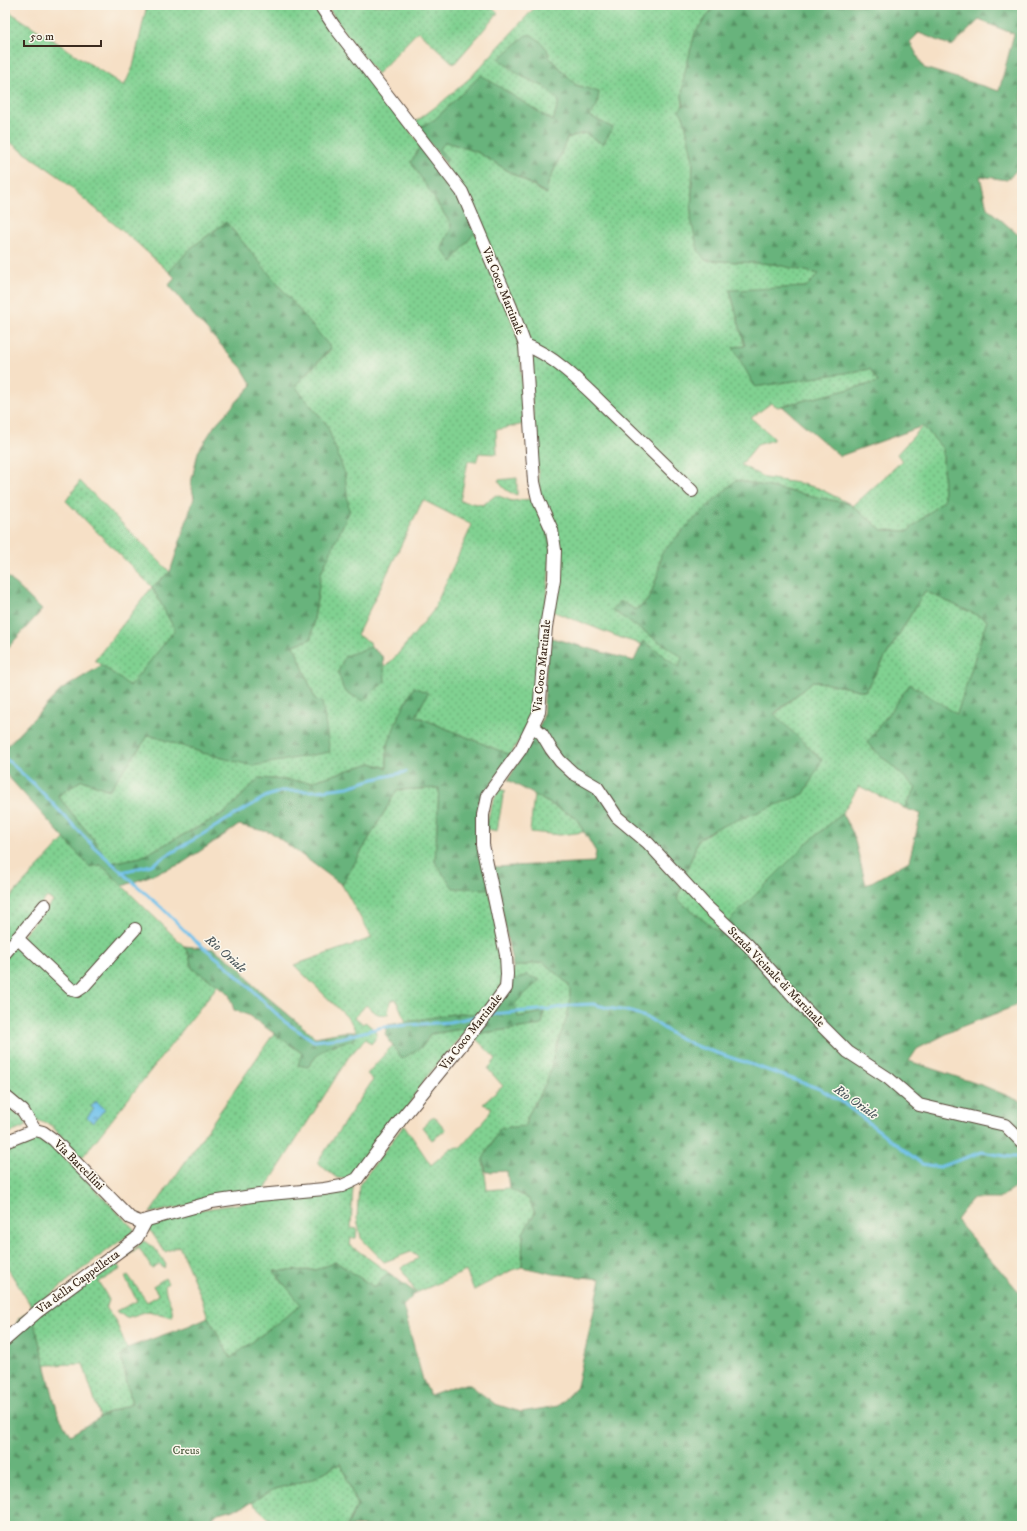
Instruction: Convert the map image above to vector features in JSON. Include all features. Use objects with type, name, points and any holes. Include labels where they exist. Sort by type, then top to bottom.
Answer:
[{"type":"street","name":"Via Coco Martinale","points":[[146,1221],[212,1202],[259,1195],[324,1189],[342,1186],[357,1180],[402,1118],[506,988],[506,955],[483,845],[483,815],[488,796],[521,750],[540,712],[546,627],[554,579],[555,550],[552,530],[538,499],[534,482],[525,345],[511,307],[462,192],[334,26],[320,5]]},
{"type":"street","points":[[525,345],[546,356],[590,391],[645,443],[692,491]]},
{"type":"street","name":"Strada Vicinale di Martinale","points":[[533,726],[542,734],[560,761],[573,773],[597,787],[617,817],[648,843],[707,907],[748,945],[804,1008],[848,1052],[888,1078],[919,1105],[1006,1125],[1022,1142]]},
{"type":"street","points":[[5,952],[45,905]]},
{"type":"street","points":[[17,938],[72,990],[77,991],[83,987],[135,929]]},
{"type":"street","points":[[5,1096],[23,1111],[35,1130],[5,1142]]},
{"type":"street","name":"Via Barcellini","points":[[35,1130],[42,1132],[54,1140],[130,1218],[140,1222],[146,1221]]},
{"type":"street","name":"Via della Cappelletta","points":[[5,1340],[37,1312],[137,1238],[146,1221]]},
{"type":"green space","points":[[147,5],[313,5],[394,112],[421,145],[435,200],[452,226],[442,249],[475,232],[508,311],[520,346],[524,424],[496,430],[497,454],[479,453],[476,462],[468,461],[460,501],[483,505],[496,495],[512,501],[531,499],[541,514],[551,548],[537,712],[510,755],[416,716],[387,746],[387,768],[371,763],[311,782],[259,778],[225,813],[141,857],[110,863],[94,840],[58,796],[82,780],[109,790],[149,735],[203,753],[315,699],[294,645],[311,639],[321,573],[349,512],[327,425],[295,386],[331,349],[226,222],[191,248],[169,272],[60,177],[5,139],[5,9],[124,86],[133,67]],"holes":[[[423,500],[472,525],[433,611],[397,655],[384,668],[383,657],[371,647],[370,642],[357,635]]]},
{"type":"green space","points":[[326,5],[489,5],[498,13],[454,64],[418,31],[377,74]]},
{"type":"green space","points":[[537,5],[715,5],[695,33],[682,96],[684,118],[693,160],[691,220],[705,260],[773,264],[820,274],[806,287],[730,291],[745,346],[734,347],[755,386],[870,369],[879,382],[778,407],[771,403],[751,418],[773,437],[773,440],[757,445],[741,465],[765,478],[798,483],[818,488],[850,504],[736,480],[661,554],[658,574],[649,599],[636,610],[612,610],[683,657],[679,667],[643,642],[641,644],[624,639],[552,611],[557,591],[540,494],[527,341],[445,163],[448,159],[439,149],[446,142],[477,152],[546,194],[548,183],[567,138],[584,133],[613,128],[589,116],[599,93],[576,85],[549,57],[547,49],[521,76],[545,87],[559,101],[553,121],[481,76],[434,120],[418,128],[414,123],[442,102],[471,77]]},
{"type":"green space","name":"Creus","points":[[715,5],[1022,5],[1022,165],[1007,180],[980,176],[987,208],[1022,238],[1022,997],[1015,1006],[958,1028],[917,1049],[909,1061],[984,1086],[1022,1102],[1022,1182],[999,1199],[972,1199],[956,1220],[1022,1295],[1022,1526],[347,1526],[357,1506],[341,1463],[312,1479],[272,1490],[243,1507],[218,1513],[205,1526],[65,1526],[62,1523],[58,1526],[5,1526],[5,1337],[12,1333],[19,1318],[33,1309],[34,1322],[58,1414],[70,1435],[109,1412],[132,1404],[121,1357],[127,1348],[188,1326],[208,1317],[231,1358],[301,1305],[274,1271],[315,1270],[336,1262],[374,1287],[389,1273],[416,1293],[403,1306],[423,1380],[430,1395],[458,1385],[470,1385],[495,1404],[521,1412],[558,1406],[577,1386],[601,1279],[554,1274],[522,1267],[523,1233],[535,1213],[529,1199],[509,1188],[507,1171],[486,1172],[483,1159],[500,1128],[525,1126],[528,1115],[542,1092],[548,1078],[556,1048],[567,1017],[570,1002],[569,985],[543,962],[513,967],[493,867],[594,862],[596,852],[576,818],[508,780],[540,725],[543,717],[548,637],[634,661],[643,641],[679,667],[682,657],[612,610],[620,601],[636,610],[649,599],[658,574],[661,554],[686,527],[736,480],[850,504],[882,530],[908,531],[944,500],[943,449],[923,426],[840,456],[782,406],[878,382],[870,369],[755,387],[733,347],[745,346],[730,290],[806,287],[819,274],[773,264],[705,260],[698,250],[691,220],[693,160],[684,118],[679,110],[684,105],[682,96],[684,75],[695,33]],"holes":[[[979,20],[1014,34],[999,91],[924,68],[910,42],[919,33],[952,46]],[[925,591],[987,620],[957,714],[910,684],[867,743],[916,788],[904,808],[921,814],[909,861],[866,885],[853,833],[842,814],[808,842],[718,932],[677,899],[698,840],[712,830],[804,794],[822,760],[774,714],[813,681],[865,691]]]},
{"type":"green space","points":[[526,35],[532,35],[540,41],[547,49],[549,57],[576,85],[599,92],[597,106],[590,116],[613,128],[603,144],[584,133],[567,138],[548,183],[547,194],[477,152],[446,142],[439,149],[448,159],[445,163],[418,128],[434,120],[481,75],[553,121],[559,101],[545,87],[521,76],[499,59]]},
{"type":"green space","points":[[421,145],[459,193],[475,232],[452,262],[442,248],[452,226],[411,162]]},
{"type":"green space","points":[[226,222],[331,348],[295,386],[327,425],[345,474],[349,512],[321,573],[311,639],[294,645],[315,699],[322,702],[330,752],[253,766],[203,753],[149,735],[109,790],[82,780],[58,796],[94,840],[110,863],[141,857],[225,813],[259,778],[311,782],[371,763],[387,768],[387,747],[398,717],[414,687],[428,693],[416,716],[510,755],[485,795],[489,889],[453,888],[435,862],[439,788],[397,790],[342,885],[272,833],[239,825],[181,864],[123,886],[101,865],[90,867],[5,773],[5,748],[61,690],[102,665],[130,686],[175,630],[152,587],[170,572],[194,498],[191,483],[198,452],[215,425],[252,385],[242,368],[195,317],[169,285],[175,278],[169,272],[191,248]]},
{"type":"green space","points":[[923,426],[943,449],[944,500],[908,531],[882,530],[853,506],[902,461],[897,454]]},
{"type":"green space","points":[[517,478],[517,495],[506,490],[498,480]]},
{"type":"green space","points":[[80,481],[170,572],[152,587],[66,501]]},
{"type":"green space","points":[[5,574],[42,610],[5,651]]},
{"type":"green space","points":[[152,587],[175,630],[130,687],[95,660]]},
{"type":"green space","points":[[925,591],[988,620],[957,714],[867,743],[916,788],[904,808],[859,786],[842,814],[808,842],[718,932],[677,899],[698,840],[822,760],[774,715],[813,681],[865,691]]},
{"type":"green space","points":[[371,647],[383,657],[385,681],[363,701],[344,691],[338,672],[345,656]]},
{"type":"green space","points":[[439,788],[435,862],[489,889],[503,956],[502,983],[496,996],[479,1014],[458,1013],[406,1022],[396,999],[390,1001],[388,1014],[384,1015],[376,1013],[366,1005],[355,1017],[363,1024],[365,1022],[375,1030],[377,1037],[371,1044],[365,1039],[348,1058],[264,1191],[150,1213],[274,1033],[303,1054],[308,1067],[323,1050],[332,1045],[353,1040],[356,1032],[350,1020],[294,965],[372,938],[342,885],[397,790]]},
{"type":"green space","points":[[499,789],[506,791],[503,796],[497,831],[487,829],[491,808]]},
{"type":"green space","points":[[534,795],[576,818],[584,832],[560,835],[530,832]]},
{"type":"green space","points":[[65,838],[90,866],[101,865],[184,946],[189,955],[192,968],[218,985],[81,1159],[51,1125],[36,1120],[5,1091],[5,957],[53,901],[47,897],[5,948],[5,903]]},
{"type":"green space","points":[[184,946],[214,949],[241,968],[252,984],[315,1037],[342,1032],[357,1032],[353,1040],[332,1045],[323,1050],[308,1067],[298,1065],[302,1053],[248,1015],[234,1010],[229,994],[192,968],[189,955]]},
{"type":"green space","points":[[543,962],[569,985],[570,1002],[567,1018],[546,1082],[542,1092],[528,1115],[525,1126],[483,1159],[487,1190],[509,1188],[529,1199],[535,1213],[523,1233],[522,1267],[512,1270],[474,1290],[466,1271],[416,1293],[401,1268],[419,1258],[411,1252],[384,1262],[361,1238],[357,1218],[359,1185],[404,1125],[431,1165],[451,1148],[461,1147],[486,1118],[492,1108],[483,1104],[503,1086],[488,1069],[496,1059],[476,1039],[475,1034],[542,1025],[544,1012],[517,1017],[511,981],[513,967]]},
{"type":"green space","points":[[527,975],[540,980],[515,1003],[518,1017],[544,1012],[542,1025],[475,1034],[511,981]]},
{"type":"green space","points":[[458,1013],[479,1014],[469,1028],[430,1034],[423,1046],[402,1059],[385,1034],[388,1025]]},
{"type":"green space","points":[[469,1028],[424,1080],[407,1107],[364,1164],[346,1179],[337,1178],[317,1163],[373,1080],[367,1074],[390,1048],[393,1046],[402,1058],[423,1046],[430,1034]]},
{"type":"green space","points":[[5,1103],[24,1119],[27,1126],[5,1135]]},
{"type":"green space","points":[[434,1116],[446,1130],[432,1140],[422,1127]]},
{"type":"green space","points":[[32,1138],[42,1138],[52,1145],[135,1230],[81,1270],[33,1309],[5,1264],[5,1147]]},
{"type":"green space","points":[[353,1186],[351,1228],[357,1229],[356,1238],[351,1238],[350,1245],[389,1273],[374,1287],[336,1262],[315,1270],[274,1271],[302,1305],[231,1358],[208,1317],[200,1294],[179,1246],[165,1252],[150,1230],[153,1222],[180,1213]]},
{"type":"green space","points":[[143,1241],[151,1245],[159,1254],[166,1265],[164,1269],[160,1264],[152,1269],[139,1248],[126,1257]]},
{"type":"green space","points":[[115,1259],[121,1269],[99,1282],[109,1300],[106,1309],[115,1320],[127,1348],[121,1357],[132,1404],[109,1412],[100,1417],[83,1364],[45,1365],[34,1322],[33,1309]]},
{"type":"green space","points":[[128,1275],[147,1302],[159,1295],[153,1286],[165,1278],[168,1283],[165,1286],[172,1309],[172,1317],[148,1311],[126,1318],[117,1311],[137,1301],[125,1277]]},
{"type":"green space","points":[[341,1463],[357,1506],[347,1526],[277,1526],[251,1502],[272,1490],[312,1479]]},
{"type":"water","points":[[96,1101],[105,1109],[93,1123],[87,1117],[94,1109],[91,1107]]},
{"type":"waterway","name":"Rio Oriale","points":[[5,758],[35,785],[94,847],[163,909],[192,938],[227,966],[285,1022],[314,1041],[340,1038],[383,1027],[449,1022],[480,1016]]},
{"type":"waterway","points":[[122,872],[151,865],[265,797],[281,791],[316,791],[348,787],[374,779],[406,772]]},
{"type":"waterway","name":"Rio Oriale","points":[[491,1014],[593,1004],[632,1012],[650,1019],[672,1034]]},
{"type":"waterway","name":"Rio Oriale","points":[[674,1035],[696,1046],[820,1089],[842,1102],[922,1164],[939,1167],[982,1152],[1011,1157],[1022,1157]]}]
